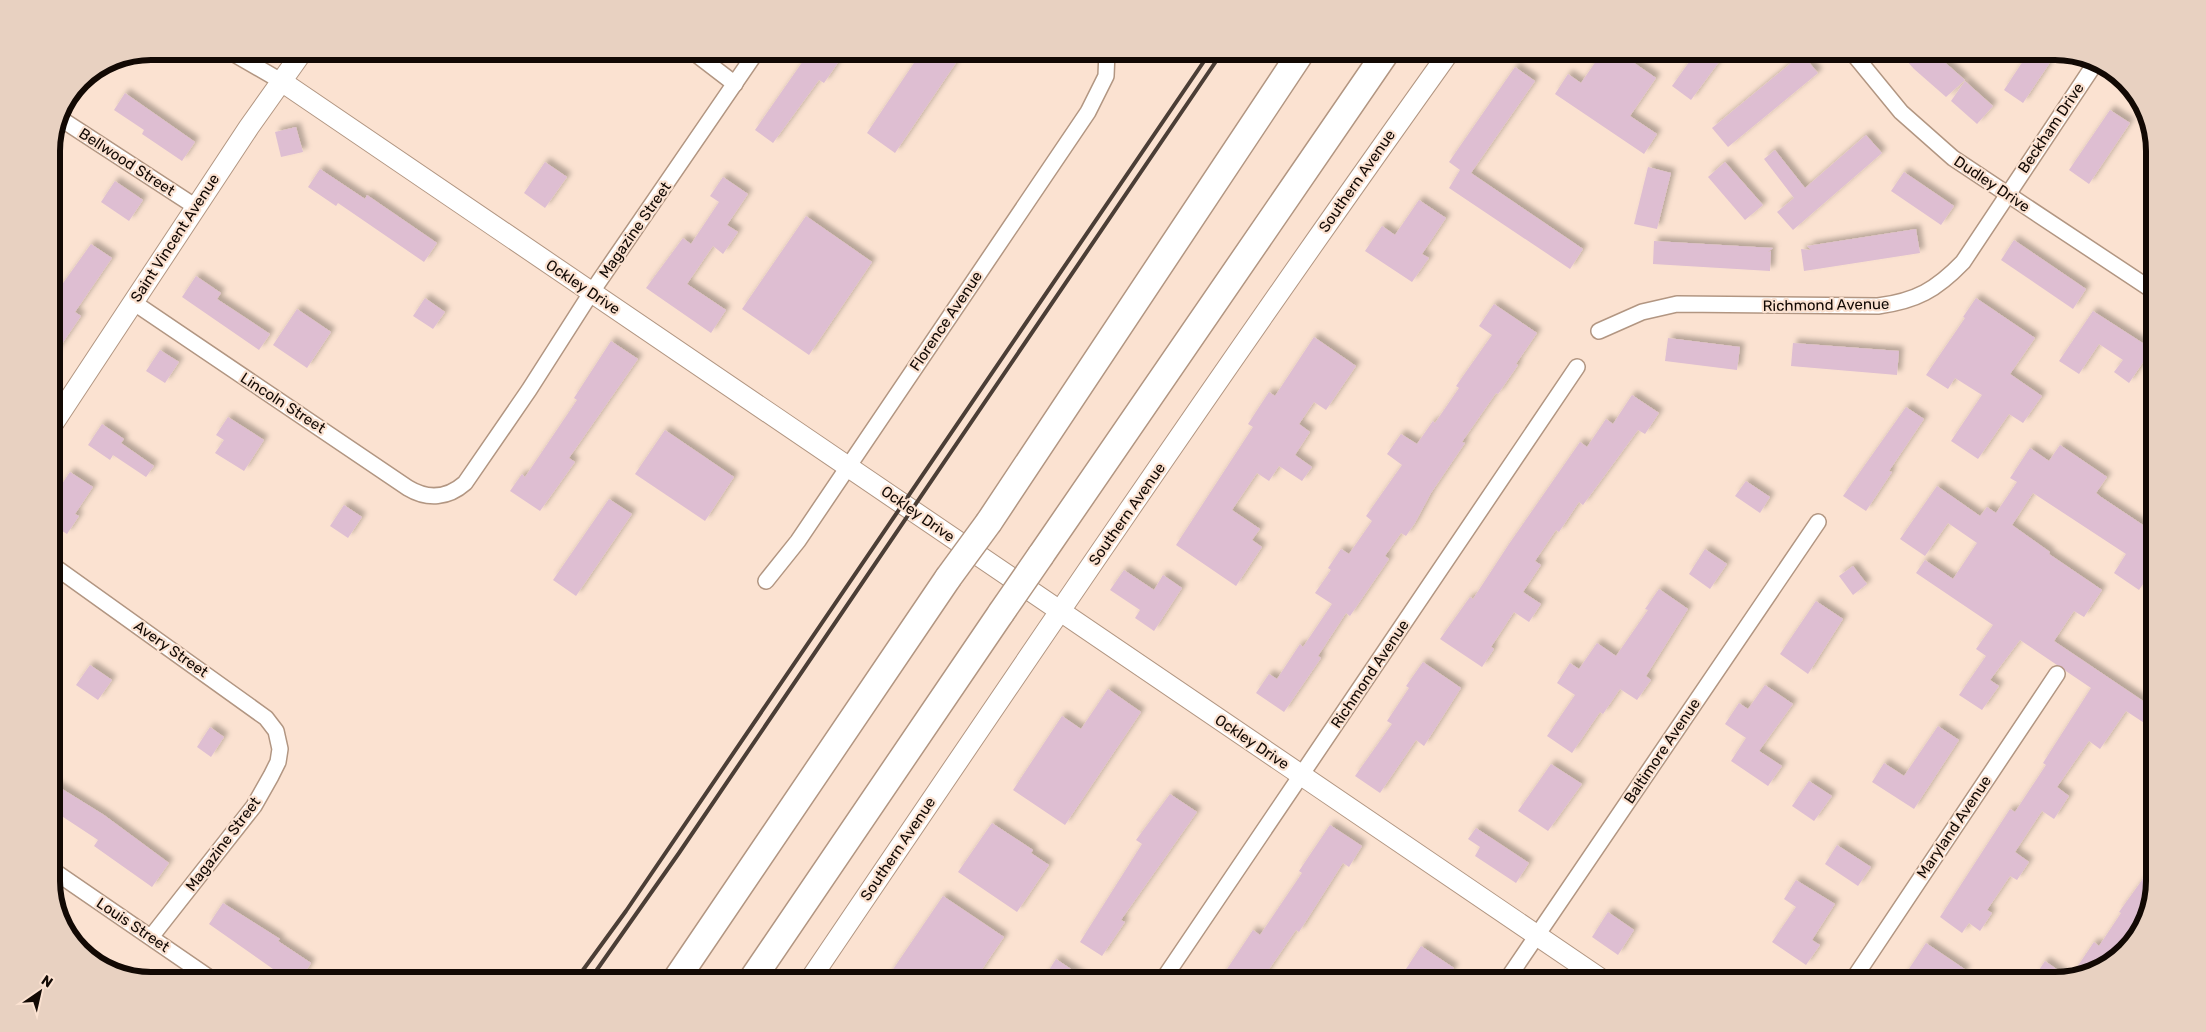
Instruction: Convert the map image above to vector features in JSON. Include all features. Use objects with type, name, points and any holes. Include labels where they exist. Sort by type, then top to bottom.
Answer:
[{"type":"highway","points":[[682,972],[948,578],[989,522],[1296,60]]},
{"type":"highway","points":[[757,972],[1380,60]]},
{"type":"street","name":"Ockley Drive","points":[[245,60],[281,81],[591,293],[848,465],[1591,972]]},
{"type":"street","name":"Saint Vincent Avenue","points":[[60,409],[296,60]]},
{"type":"street","points":[[704,60],[735,84]]},
{"type":"street","name":"Magazine Street","points":[[436,497],[451,493],[465,483],[529,390],[591,293],[752,60]]},
{"type":"street","name":"Florence Avenue","points":[[766,581],[798,541],[1088,112],[1106,76],[1107,60]]},
{"type":"street","name":"Southern Avenue","points":[[815,972],[1060,611],[1342,203],[1444,60]]},
{"type":"street","name":"Dudley Drive","points":[[1858,60],[1888,99],[1953,158],[2146,286]]},
{"type":"street","name":"Beckham Drive","points":[[2006,194],[2092,68]]},
{"type":"street","name":"Bellwood Street","points":[[65,122],[196,207]]},
{"type":"street","name":"Richmond Avenue","points":[[1600,331],[1642,312],[1677,304],[1878,306],[1899,304],[1923,295],[1945,281],[1963,262],[2006,194]]},
{"type":"street","name":"Lincoln Street","points":[[133,302],[408,488],[424,496],[436,497]]},
{"type":"street","name":"Richmond Avenue","points":[[1168,972],[1577,366]]},
{"type":"street","name":"Baltimore Avenue","points":[[1512,972],[1818,522]]},
{"type":"street","name":"Avery Street","points":[[60,570],[266,718],[276,731],[279,744]]},
{"type":"street","name":"Maryland Avenue","points":[[1858,972],[2057,674]]},
{"type":"street","name":"Magazine Street","points":[[152,937],[254,806],[278,762],[279,744]]},
{"type":"street","name":"Louis Street","points":[[60,874],[201,972]]},
{"type":"building","points":[[804,60],[840,60],[824,83],[819,80],[773,143],[755,130]]},
{"type":"building","points":[[916,60],[958,60],[895,153],[867,133]]},
{"type":"building","points":[[1597,60],[1630,60],[1656,78],[1630,116],[1657,134],[1644,154],[1555,94],[1568,74],[1581,83]]},
{"type":"building","points":[[1691,60],[1720,60],[1691,100],[1672,86]]},
{"type":"building","points":[[1795,60],[1807,60],[1818,73],[1728,147],[1712,128]]},
{"type":"building","points":[[1906,60],[1942,60],[1965,80],[1946,97]]},
{"type":"building","points":[[2024,60],[2052,60],[2023,103],[2004,90]]},
{"type":"building","points":[[1515,67],[1535,81],[1471,173],[1583,249],[1570,269],[1449,188],[1460,170],[1449,162]]},
{"type":"building","points":[[1965,81],[1993,106],[1977,124],[1951,101]]},
{"type":"building","points":[[125,93],[195,142],[182,161],[142,134],[144,130],[114,110]]},
{"type":"building","points":[[2110,110],[2130,123],[2089,184],[2069,170]]},
{"type":"building","points":[[296,127],[303,152],[281,157],[275,132]]},
{"type":"building","points":[[1866,135],[1882,153],[1793,230],[1777,212],[1794,198],[1764,159],[1775,150],[1805,188]]},
{"type":"building","points":[[545,162],[567,177],[545,208],[524,193]]},
{"type":"building","points":[[1725,162],[1763,205],[1745,220],[1708,177]]},
{"type":"building","points":[[1648,167],[1671,173],[1657,229],[1634,224]]},
{"type":"building","points":[[320,169],[365,199],[367,195],[437,243],[424,262],[338,203],[336,206],[308,187]]},
{"type":"building","points":[[1904,172],[1954,206],[1941,225],[1891,191]]},
{"type":"building","points":[[723,177],[748,194],[727,225],[738,232],[723,254],[713,246],[687,284],[726,310],[711,333],[646,288],[683,238],[691,244],[719,202],[710,196]]},
{"type":"building","points":[[115,181],[143,200],[129,221],[101,202]]},
{"type":"building","points":[[1419,200],[1446,218],[1422,254],[1429,258],[1412,282],[1365,251],[1382,226],[1395,235]]},
{"type":"building","points":[[806,216],[872,262],[809,355],[742,309]]},
{"type":"building","points":[[1916,229],[1920,253],[1804,271],[1801,249],[1811,250],[1807,246]]},
{"type":"building","points":[[2014,240],[2086,289],[2073,309],[2001,260]]},
{"type":"building","points":[[1654,241],[1773,248],[1768,252],[1771,251],[1770,271],[1653,264]]},
{"type":"building","points":[[91,244],[112,258],[75,312],[81,316],[60,347],[60,287]]},
{"type":"building","points":[[196,276],[221,293],[217,299],[270,334],[259,350],[182,297]]},
{"type":"building","points":[[425,298],[445,312],[433,329],[413,316]]},
{"type":"building","points":[[1976,298],[2035,338],[2010,374],[2042,396],[2023,423],[2009,414],[1978,459],[1951,441],[1982,395],[1955,378],[1948,389],[1926,375],[1965,318],[1963,317]]},
{"type":"building","points":[[1494,304],[1537,333],[1516,364],[1518,365],[1462,442],[1465,443],[1431,493],[1415,523],[1406,536],[1401,533],[1385,556],[1389,559],[1350,616],[1346,613],[1318,656],[1321,658],[1284,712],[1256,693],[1269,674],[1277,679],[1300,644],[1303,647],[1332,604],[1315,593],[1331,570],[1328,568],[1341,549],[1349,554],[1372,521],[1366,516],[1402,465],[1387,454],[1401,434],[1417,444],[1433,421],[1435,423],[1459,388],[1456,386],[1492,335],[1479,326]]},
{"type":"building","points":[[297,309],[331,332],[307,368],[273,345]]},
{"type":"building","points":[[2093,311],[2146,345],[2146,358],[2129,383],[2114,372],[2123,360],[2099,344],[2079,374],[2059,361]]},
{"type":"building","points":[[1314,337],[1356,366],[1326,410],[1314,402],[1299,424],[1310,432],[1295,455],[1312,467],[1302,481],[1279,466],[1269,481],[1257,473],[1232,510],[1260,529],[1252,540],[1262,547],[1236,586],[1176,545],[1253,427],[1248,424],[1269,392],[1275,396]]},
{"type":"building","points":[[1668,338],[1740,347],[1737,370],[1665,361]]},
{"type":"building","points":[[611,341],[638,359],[569,458],[575,462],[540,511],[510,491],[522,474],[525,477],[577,400],[574,398]]},
{"type":"building","points":[[1793,343],[1899,351],[1897,375],[1791,366]]},
{"type":"building","points":[[160,350],[179,362],[165,383],[146,371]]},
{"type":"building","points":[[1632,395],[1659,413],[1645,434],[1638,430],[1583,505],[1579,502],[1559,532],[1556,530],[1535,561],[1541,565],[1523,592],[1541,604],[1529,622],[1514,612],[1491,647],[1494,649],[1482,667],[1440,639],[1470,597],[1473,599],[1580,442],[1587,447],[1606,419],[1613,424]]},
{"type":"building","points":[[1906,407],[1924,419],[1889,471],[1892,472],[1866,511],[1843,496]]},
{"type":"building","points":[[228,417],[264,440],[244,471],[215,453],[224,440],[216,435]]},
{"type":"building","points":[[102,424],[124,439],[121,443],[154,466],[146,477],[113,455],[110,460],[88,445]]},
{"type":"building","points":[[665,430],[734,477],[705,521],[635,474]]},
{"type":"building","points":[[2060,445],[2107,477],[2096,493],[2146,527],[2146,580],[2139,590],[2114,573],[2126,554],[2033,493],[2012,525],[2050,552],[2049,554],[2102,590],[2084,617],[2074,611],[2054,641],[2146,703],[2146,724],[2126,711],[2100,749],[2089,741],[2057,787],[2069,796],[2054,819],[2042,811],[2015,852],[2029,862],[2017,880],[2010,876],[1987,910],[1992,913],[1980,931],[1969,923],[1962,933],[1940,917],[2010,809],[2015,812],[2046,765],[2043,763],[2091,688],[2020,640],[1990,680],[1999,686],[1982,710],[1959,695],[1986,656],[1976,649],[1993,625],[1916,573],[1925,560],[1953,579],[1977,543],[1948,523],[1925,556],[1900,539],[1937,486],[1980,516],[1987,507],[1996,513],[2017,482],[2010,478],[2030,448],[2049,461]]},
{"type":"building","points":[[70,472],[93,487],[75,514],[79,516],[67,534],[60,530],[60,487]]},
{"type":"building","points":[[1746,481],[1770,497],[1760,513],[1735,496]]},
{"type":"building","points":[[609,499],[632,514],[576,596],[553,580]]},
{"type":"building","points":[[344,505],[362,517],[348,538],[330,526]]},
{"type":"building","points":[[1705,549],[1727,564],[1710,589],[1689,574]]},
{"type":"building","points":[[1853,566],[1867,584],[1853,595],[1839,576]]},
{"type":"building","points":[[1124,570],[1154,590],[1163,575],[1182,588],[1154,631],[1135,618],[1140,610],[1110,590]]},
{"type":"building","points":[[1659,589],[1688,609],[1646,676],[1651,680],[1637,700],[1620,689],[1603,714],[1600,712],[1572,753],[1547,736],[1575,695],[1557,683],[1570,663],[1579,669],[1597,643],[1616,656],[1648,610],[1645,609]]},
{"type":"building","points":[[1816,601],[1843,619],[1808,674],[1780,654]]},
{"type":"building","points":[[1423,662],[1461,688],[1424,746],[1416,740],[1380,793],[1355,776],[1392,724],[1387,721],[1409,688],[1406,686]]},
{"type":"building","points":[[90,665],[112,680],[98,700],[76,685]]},
{"type":"building","points":[[1765,685],[1793,704],[1759,751],[1782,766],[1768,786],[1731,761],[1746,738],[1725,724],[1739,703],[1748,709]]},
{"type":"building","points":[[1108,689],[1141,712],[1065,825],[1013,790],[1062,716],[1081,729]]},
{"type":"building","points":[[1938,726],[1959,740],[1914,809],[1872,782],[1884,763],[1904,776]]},
{"type":"building","points":[[210,727],[224,737],[211,757],[197,747]]},
{"type":"building","points":[[1551,764],[1582,784],[1548,831],[1518,811]]},
{"type":"building","points":[[1809,781],[1832,796],[1814,821],[1792,806]]},
{"type":"building","points":[[60,788],[104,815],[169,863],[152,887],[94,846],[98,840],[60,815]]},
{"type":"building","points":[[1170,794],[1197,812],[1121,920],[1125,922],[1102,956],[1080,942],[1142,844],[1136,840]]},
{"type":"building","points":[[992,823],[1033,850],[1031,853],[1049,865],[1017,912],[958,872]]},
{"type":"building","points":[[1330,825],[1362,846],[1349,867],[1343,863],[1299,932],[1296,930],[1267,972],[1225,972],[1253,930],[1260,935],[1302,873],[1299,871]]},
{"type":"building","points":[[1476,828],[1529,863],[1516,883],[1475,856],[1480,847],[1468,839]]},
{"type":"building","points":[[1837,845],[1871,867],[1858,886],[1825,864]]},
{"type":"building","points":[[2146,874],[2144,899],[2139,916],[2131,931],[2105,957],[2090,965],[2075,969],[2094,942],[2099,946],[2121,913],[2119,912]]},
{"type":"building","points":[[1796,880],[1835,904],[1812,940],[1820,945],[1806,965],[1772,942],[1796,907],[1784,899]]},
{"type":"building","points":[[943,896],[1004,937],[980,972],[891,972]]},
{"type":"building","points":[[223,903],[280,939],[278,941],[311,963],[306,972],[277,972],[209,924]]},
{"type":"building","points":[[1608,912],[1634,930],[1618,955],[1592,937]]},
{"type":"building","points":[[1926,943],[1966,970],[1965,972],[1907,972]]},
{"type":"building","points":[[1421,946],[1454,968],[1451,972],[1410,972],[1406,969]]},
{"type":"building","points":[[1056,959],[1076,972],[1048,972]]},
{"type":"building","points":[[2045,961],[2060,972],[2055,972],[2038,972]]},
{"type":"railway","points":[[582,972],[626,911],[1205,60]]},
{"type":"railway","points":[[595,972],[679,853],[1217,60]]}]
